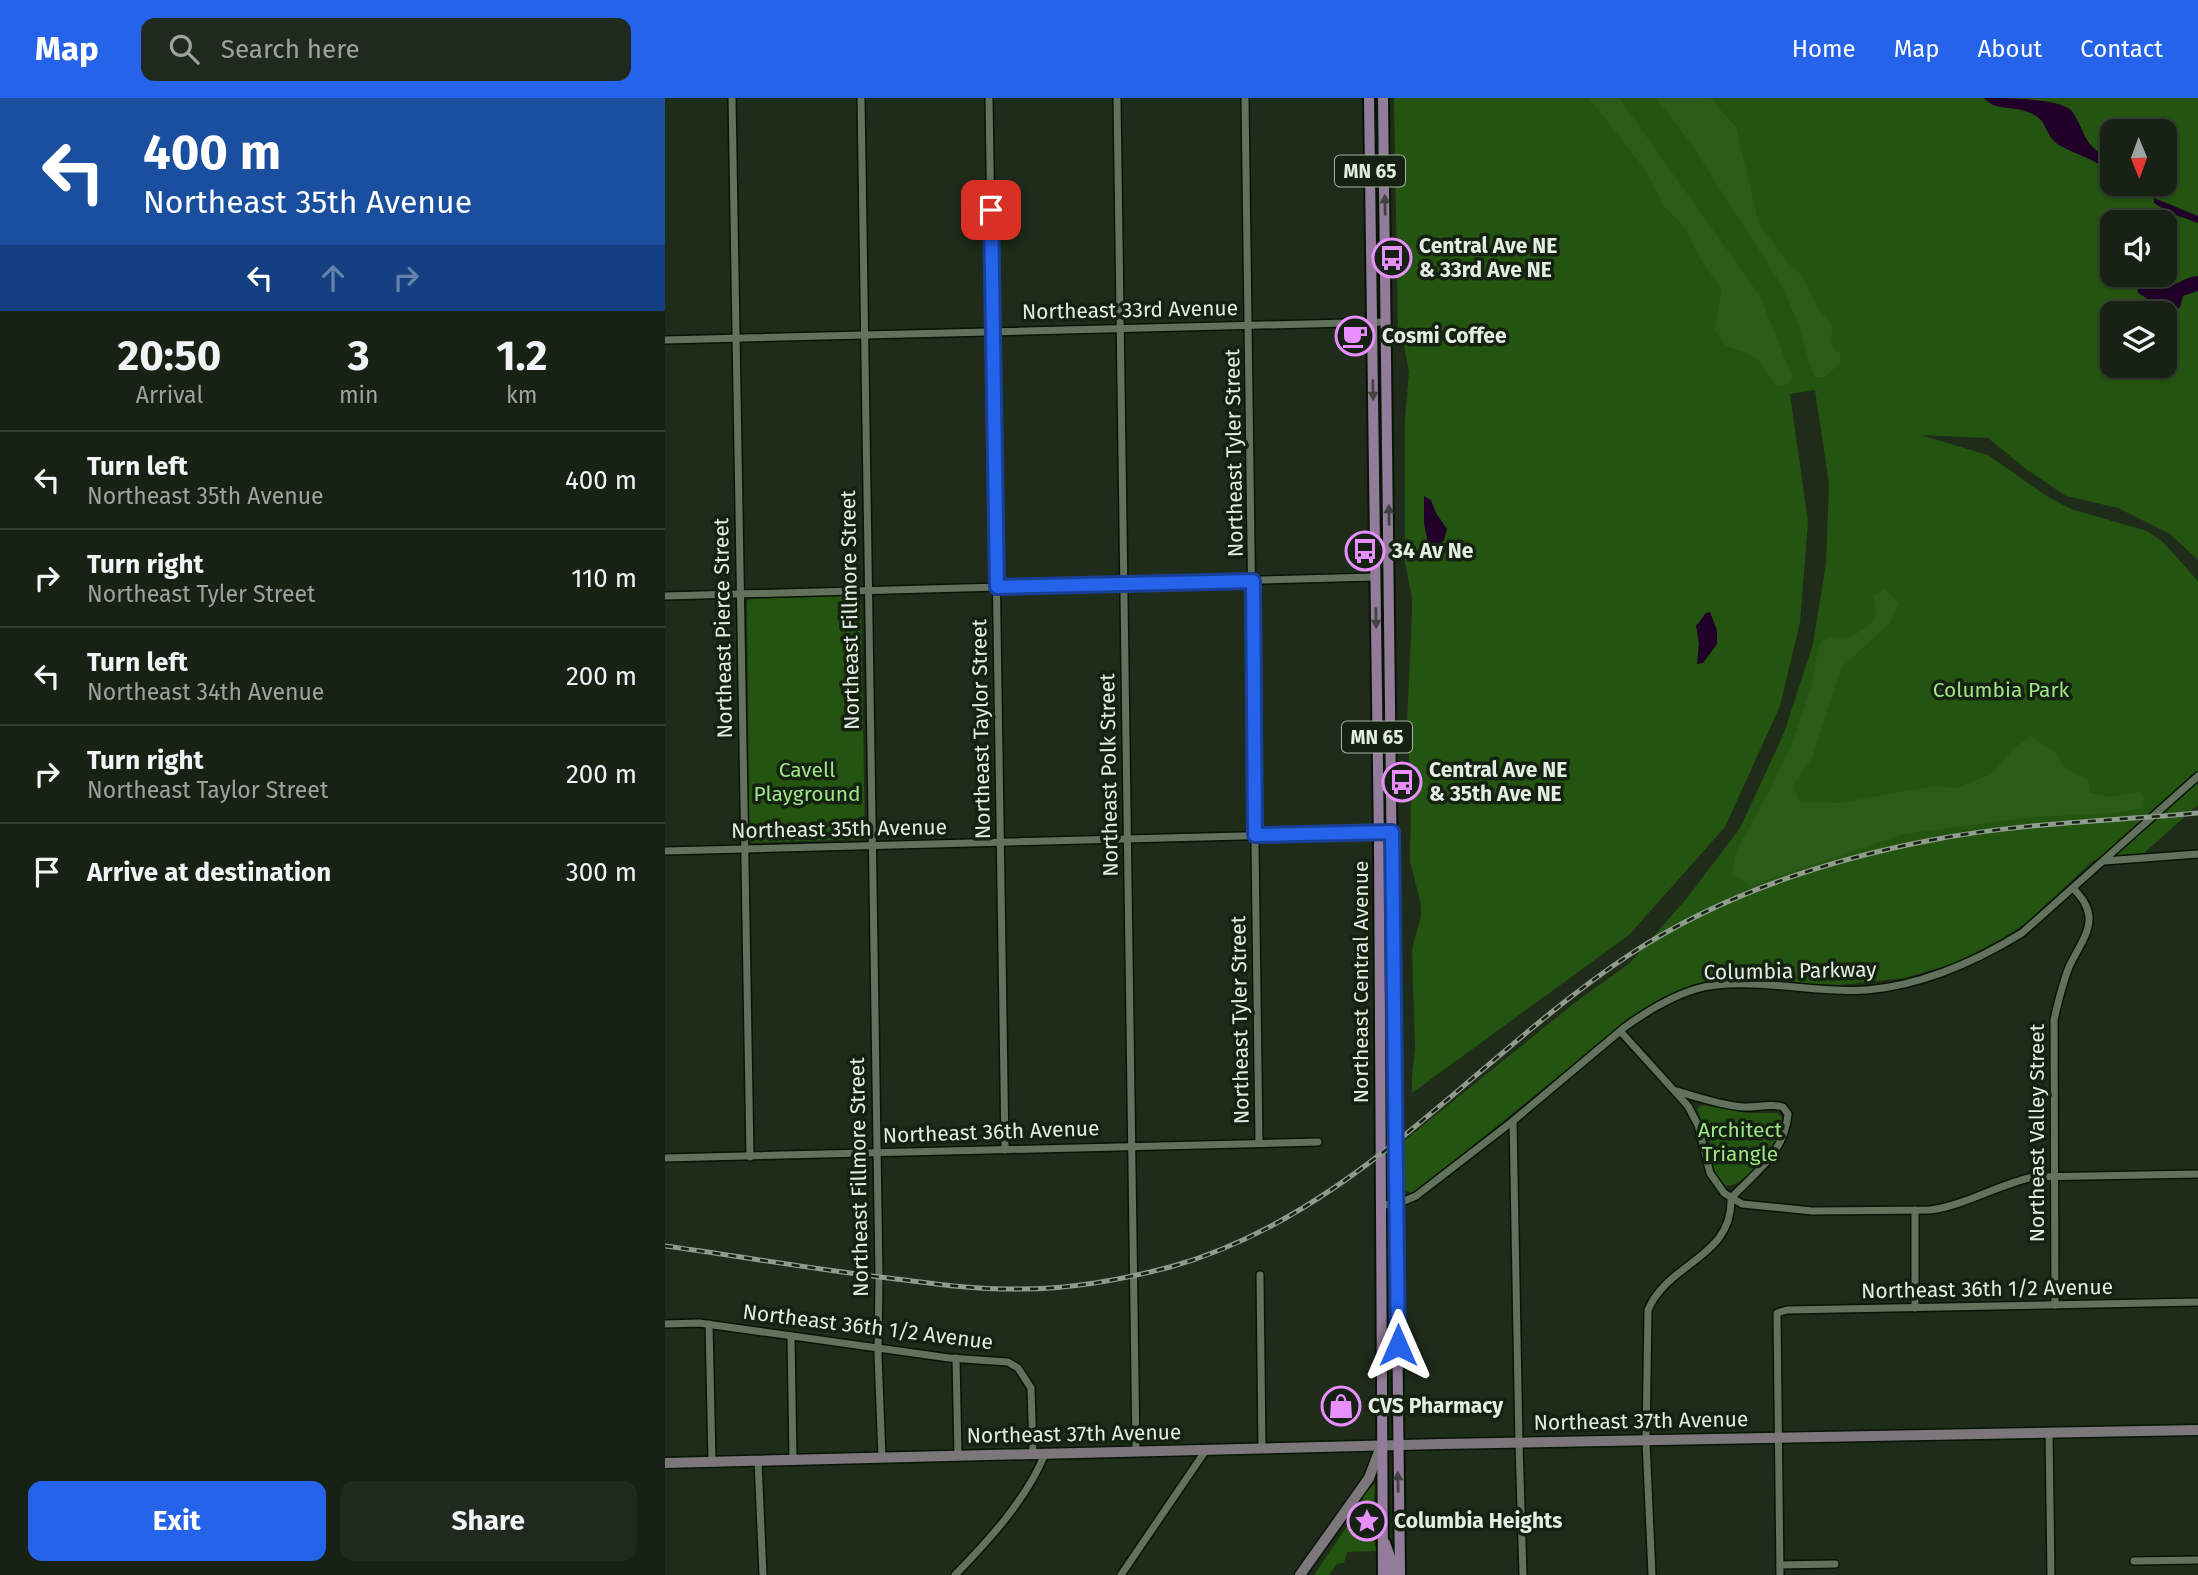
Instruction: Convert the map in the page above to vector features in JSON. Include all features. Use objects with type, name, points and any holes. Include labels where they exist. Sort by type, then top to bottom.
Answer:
[{"type":"main road","name":"Northeast Central Avenue","points":[[1369,98],[1379,833],[1381,1446]]},
{"type":"main road","name":"Northeast Central Avenue","points":[[1383,98],[1398,1445]]},
{"type":"main road","name":"MN 65","points":[[1398,1445],[1400,1575]]},
{"type":"main road","name":"MN 65","points":[[1381,1446],[1383,1575]]},
{"type":"main road","points":[[1381,1538],[1388,1548],[1392,1575]]},
{"type":"street","name":"Northeast Pierce Street","points":[[732,98],[750,1157]]},
{"type":"street","name":"Northeast Fillmore Street","points":[[860,98],[878,1348],[882,1458]]},
{"type":"street","name":"Northeast Taylor Street","points":[[989,98],[1005,1150]]},
{"type":"street","name":"Northeast Polk Street","points":[[1117,98],[1136,1452]]},
{"type":"street","name":"Northeast Tyler Street","points":[[1245,98],[1259,1143]]},
{"type":"street","name":"Northeast 33rd Avenue","points":[[665,340],[1386,322]]},
{"type":"street","points":[[665,596],[1375,577]]},
{"type":"street","name":"Columbia Parkway","points":[[1382,1205],[1397,1204],[1416,1196],[1652,1009],[1697,989],[1719,985],[1863,990],[1884,988],[1928,977],[1992,952],[2022,933],[2198,776]]},
{"type":"street","name":"Northeast 35th Avenue","points":[[665,850],[1392,832]]},
{"type":"street","points":[[2105,861],[2198,854]]},
{"type":"street","name":"Northeast Valley Street","points":[[2055,1305],[2054,1020],[2060,992],[2088,930],[2089,918],[2087,906],[2074,888]]},
{"type":"street","points":[[1621,1032],[1688,1106],[1698,1125],[1710,1173],[1716,1184],[1731,1198],[1746,1206],[1812,1212],[1946,1208],[2013,1181],[2033,1177],[2198,1174]]},
{"type":"street","points":[[1652,1575],[1649,1454],[1646,1441],[1648,1310],[1663,1285],[1709,1250],[1723,1234],[1731,1213],[1731,1198],[1765,1166],[1777,1149],[1786,1133],[1788,1114],[1783,1107],[1775,1105],[1745,1107],[1718,1103],[1675,1090]]},
{"type":"street","points":[[1513,1121],[1524,1575]]},
{"type":"street","name":"Northeast 36th Avenue","points":[[665,1158],[1318,1142]]},
{"type":"street","points":[[1915,1210],[1915,1308]]},
{"type":"street","points":[[1260,1275],[1262,1449]]},
{"type":"street","name":"Northeast 36th 1/2 Avenue","points":[[1778,1438],[1777,1313],[1787,1310],[2198,1303]]},
{"type":"street","name":"Northeast 36th 1/2 Avenue","points":[[665,1324],[709,1324],[956,1358],[1008,1362],[1018,1368],[1031,1388],[1033,1454]]},
{"type":"street","points":[[709,1324],[712,1462]]},
{"type":"street","points":[[792,1336],[793,1460]]},
{"type":"street","points":[[956,1358],[958,1456]]},
{"type":"street","name":"Northeast 37th Avenue","points":[[665,1464],[1398,1445],[2198,1430]]},
{"type":"street","points":[[2049,1433],[2051,1575]]},
{"type":"street","points":[[1778,1438],[1780,1575]]},
{"type":"street","points":[[1300,1575],[1369,1478],[1381,1446]]},
{"type":"street","points":[[1121,1575],[1206,1450]]},
{"type":"street","points":[[955,1575],[990,1539],[1029,1483],[1045,1454]]},
{"type":"street","points":[[758,1461],[763,1575]]},
{"type":"street","points":[[2134,1561],[2198,1560]]},
{"type":"street","points":[[1780,1565],[1835,1564]]},
{"type":"green space","name":"Columbia Park","points":[[1394,98],[2198,98],[2198,560],[2170,534],[2118,508],[2066,496],[2026,469],[1988,438],[1920,435],[1988,455],[2045,495],[2071,509],[2147,531],[2163,542],[2198,581],[2198,805],[2144,853],[2094,860],[2026,923],[1955,963],[1905,978],[1839,985],[1714,981],[1665,996],[1633,1016],[1414,1193],[1406,1191],[1401,1186],[1400,1144],[1577,1001],[1630,963],[1687,898],[1740,828],[1784,733],[1813,644],[1826,564],[1829,484],[1815,390],[1790,394],[1808,522],[1800,622],[1780,706],[1725,827],[1629,935],[1412,1093],[1415,1049],[1412,949],[1421,916],[1421,905],[1410,861],[1411,794],[1407,723],[1412,597],[1405,563],[1405,419],[1409,372],[1398,332]]},
{"type":"green space","points":[[1589,98],[1619,98],[1760,296],[1792,376],[1788,384],[1776,386],[1759,361],[1726,346],[1714,328],[1722,290],[1699,257],[1685,228],[1664,206],[1646,171]]},
{"type":"green space","points":[[1656,98],[1710,98],[1736,127],[1759,224],[1786,261],[1801,275],[1832,329],[1831,341],[1840,354],[1840,364],[1824,377],[1814,377],[1796,318],[1780,283],[1692,145]]},
{"type":"green space","points":[[1885,588],[1898,603],[1890,623],[1841,668],[1812,758],[1793,786],[1800,802],[1839,803],[1935,786],[1955,788],[1992,774],[2014,748],[2031,736],[2054,751],[2063,767],[2088,779],[2090,793],[2110,797],[2140,792],[2144,799],[2143,808],[2115,813],[2032,817],[1904,834],[1750,886],[1732,874],[1737,850],[1793,742],[1810,688],[1820,643],[1828,637],[1854,635],[1875,620],[1874,596]]},
{"type":"green space","name":"Cavell Playground","points":[[856,595],[861,600],[865,839],[751,843],[747,601]]},
{"type":"green space","name":"Architect Triangle","points":[[1702,1105],[1748,1113],[1778,1113],[1783,1119],[1776,1139],[1762,1161],[1754,1171],[1735,1184],[1725,1186],[1713,1171],[1710,1143],[1697,1109]]},
{"type":"green space","points":[[1375,1483],[1372,1535],[1377,1551],[1347,1552],[1344,1563],[1337,1564],[1329,1575],[1314,1575],[1360,1507],[1364,1495]]},
{"type":"shaded area","points":[[1984,98],[2031,100],[2056,103],[2065,107],[2072,111],[2089,142],[2100,153],[2100,165],[2055,142],[2042,121],[2033,114],[1998,107]]},
{"type":"shaded area","points":[[2154,198],[2198,216],[2198,223],[2177,216],[2177,210],[2165,210],[2154,203]]},
{"type":"shaded area","points":[[2198,276],[2198,291],[2183,296],[2177,309],[2177,301],[2148,299],[2138,293],[2137,287],[2177,287],[2177,283]]},
{"type":"shaded area","points":[[1424,496],[1431,500],[1447,529],[1444,540],[1435,548],[1428,544],[1424,523]]},
{"type":"shaded area","points":[[1710,612],[1717,630],[1717,644],[1703,663],[1697,664],[1699,643],[1696,626],[1706,613]]},
{"type":"railway","points":[[665,1246],[875,1276],[992,1289],[1040,1289],[1077,1285],[1115,1280],[1170,1267],[1236,1243],[1298,1211],[1355,1173],[1411,1130],[1518,1040],[1629,955],[1664,934],[1737,898],[1814,869],[1932,840],[2031,826],[2198,813]]},
{"type":"place","name":"Central Ave NE & 33rd Ave NE","points":[[1392,258]]},
{"type":"place","name":"Cosmi Coffee","points":[[1355,336]]},
{"type":"place","name":"34 Av Ne","points":[[1365,551]]},
{"type":"place","name":"Central Ave NE & 35th Ave NE","points":[[1402,782]]},
{"type":"place","name":"CVS Pharmacy","points":[[1341,1406]]},
{"type":"place","name":"Columbia Heights","points":[[1367,1521]]},
{"type":"route","points":[[991,210],[997,587],[1253,581],[1255,835],[1392,832],[1398,1345]]}]
